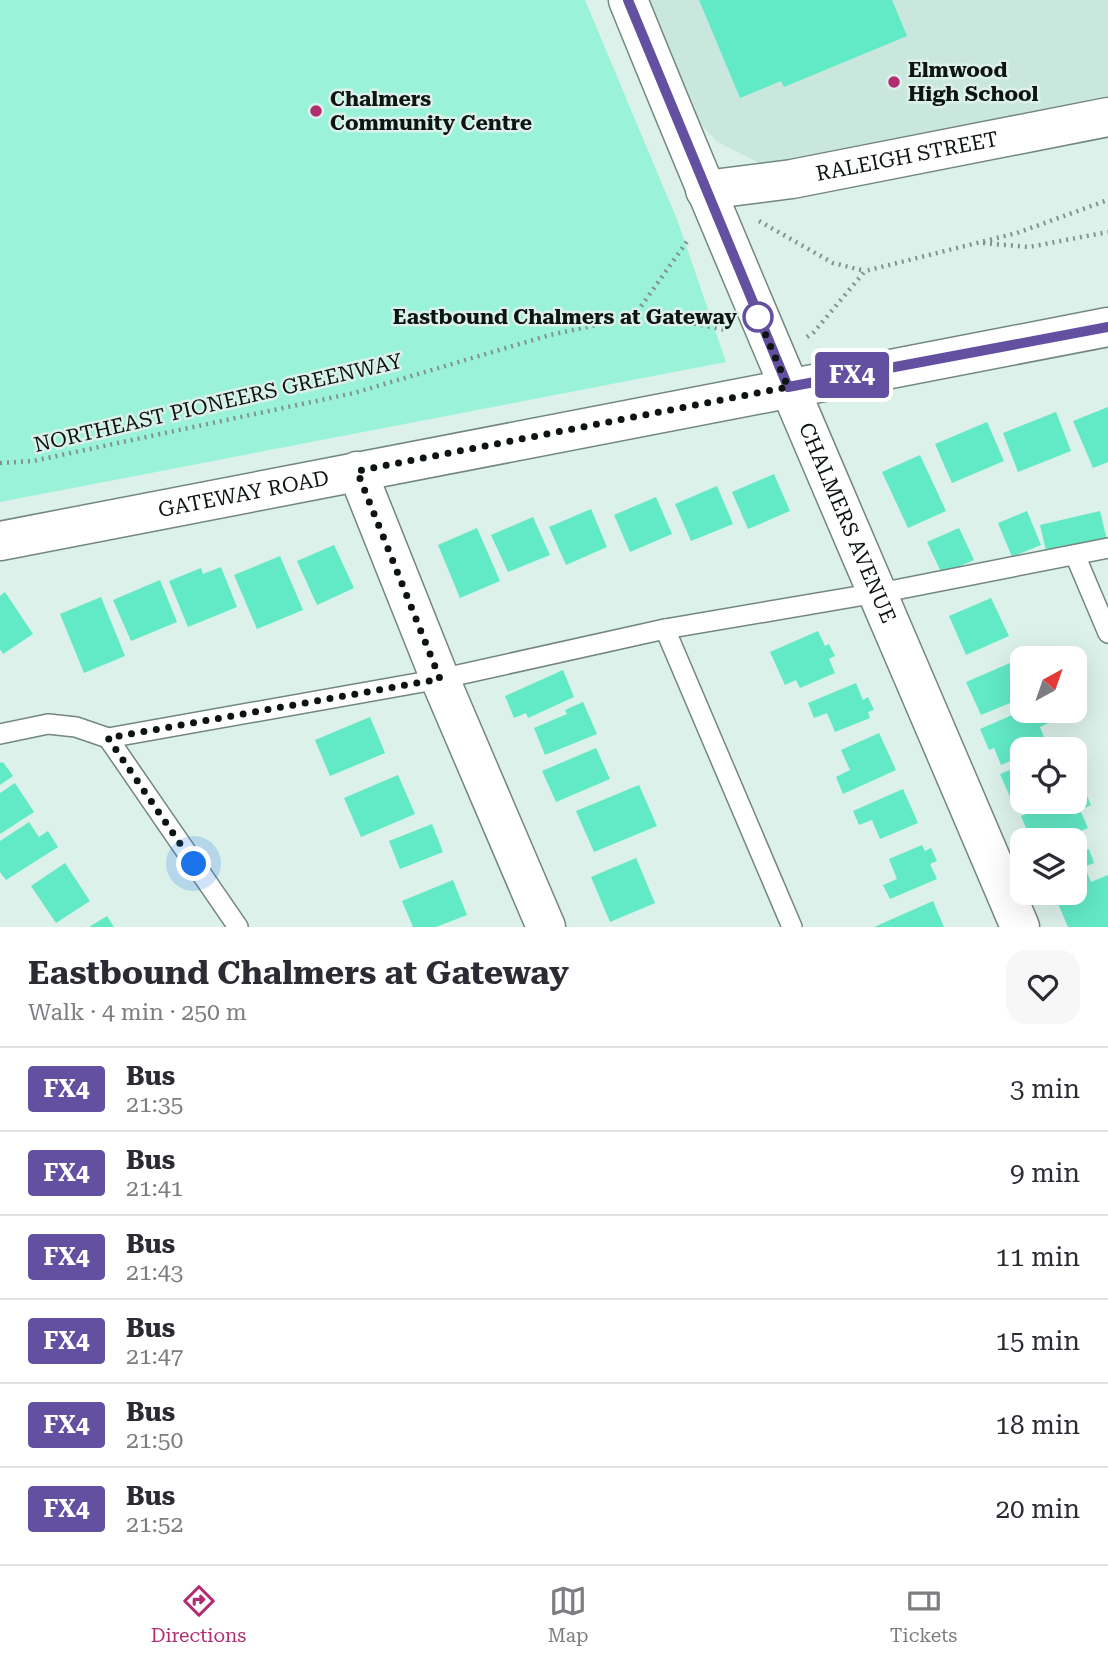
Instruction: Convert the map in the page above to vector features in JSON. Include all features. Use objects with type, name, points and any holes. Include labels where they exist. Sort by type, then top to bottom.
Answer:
[{"type":"street","name":"CHALMERS AVENUE","points":[[628,0],[788,387],[1020,927]]},
{"type":"street","name":"RALEIGH STREET","points":[[705,190],[792,180],[1108,117]]},
{"type":"street","name":"GATEWAY ROAD","points":[[0,541],[1108,327]]},
{"type":"street","points":[[357,471],[440,679],[546,927]]},
{"type":"lane","points":[[0,734],[48,724],[76,727],[108,738],[440,679],[665,629],[878,593],[1108,548]]},
{"type":"lane","points":[[1075,555],[1108,633]]},
{"type":"lane","points":[[665,629],[792,927]]},
{"type":"lane","points":[[108,738],[237,927]]},
{"type":"path","points":[[759,230],[753,218],[833,263],[865,271],[1017,233],[1108,200]]},
{"type":"path","points":[[979,242],[1028,247],[1108,232]]},
{"type":"path","points":[[693,234],[637,312],[727,330]]},
{"type":"path","points":[[806,338],[865,271]]},
{"type":"path","name":"NORTHEAST PIONEERS GREENWAY","points":[[0,463],[33,461],[354,393],[637,312]]},
{"type":"path","points":[[801,326],[806,338],[816,343]]},
{"type":"shaded area","name":"Elmwood High School","points":[[646,0],[1108,0],[1108,96],[804,158],[759,163],[717,142],[699,122]]},
{"type":"green space","name":"Chalmers Community Centre","points":[[0,0],[585,0],[678,222],[726,362],[0,502]]},
{"type":"building","points":[[699,0],[892,0],[907,36],[784,87],[781,81],[740,98]]},
{"type":"building","points":[[1108,407],[1108,462],[1093,468],[1073,421]]},
{"type":"building","points":[[1056,412],[1071,451],[1018,472],[1003,433]]},
{"type":"building","points":[[987,422],[1004,461],[952,483],[935,444]]},
{"type":"building","points":[[920,455],[946,511],[908,528],[882,472]]},
{"type":"building","points":[[774,474],[790,511],[748,529],[732,492]]},
{"type":"building","points":[[717,486],[733,524],[691,541],[675,504]]},
{"type":"building","points":[[656,497],[672,534],[630,552],[614,515]]},
{"type":"building","points":[[591,509],[607,547],[566,565],[549,527]]},
{"type":"building","points":[[1027,511],[1041,545],[1012,557],[998,523]]},
{"type":"building","points":[[1100,511],[1107,540],[1047,555],[1040,525]]},
{"type":"building","points":[[533,517],[550,555],[508,572],[491,535]]},
{"type":"building","points":[[477,528],[500,581],[460,598],[438,545]]},
{"type":"building","points":[[959,528],[974,560],[942,574],[927,542]]},
{"type":"building","points":[[334,545],[354,588],[317,605],[297,561]]},
{"type":"building","points":[[280,556],[303,610],[257,629],[234,575]]},
{"type":"building","points":[[221,567],[237,607],[188,627],[169,581],[201,568],[203,574]]},
{"type":"building","points":[[160,580],[177,622],[131,641],[113,600]]},
{"type":"building","points":[[5,592],[33,634],[3,654],[0,649],[0,596]]},
{"type":"building","points":[[101,597],[125,656],[84,673],[60,614]]},
{"type":"building","points":[[991,598],[1009,636],[966,655],[949,616]]},
{"type":"building","points":[[818,631],[825,646],[829,644],[835,656],[829,659],[835,673],[800,688],[796,680],[785,685],[770,652]]},
{"type":"building","points":[[1010,663],[1010,703],[981,715],[966,682]]},
{"type":"building","points":[[563,670],[574,697],[528,718],[526,713],[514,718],[505,696]]},
{"type":"building","points":[[856,683],[863,700],[868,697],[874,710],[868,712],[870,718],[835,732],[827,713],[814,718],[808,703]]},
{"type":"building","points":[[583,702],[597,734],[545,755],[534,728],[567,714],[565,710]]},
{"type":"building","points":[[1010,716],[1010,723],[1049,723],[1040,727],[1044,737],[1010,737],[1010,761],[1001,765],[994,748],[989,750],[980,729]]},
{"type":"building","points":[[370,717],[385,753],[330,776],[315,740]]},
{"type":"building","points":[[879,733],[896,770],[843,794],[836,777],[850,770],[841,750]]},
{"type":"building","points":[[596,748],[610,779],[556,802],[542,771]]},
{"type":"building","points":[[3,762],[13,776],[0,785],[0,763]]},
{"type":"building","points":[[1010,770],[1010,797],[1000,774]]},
{"type":"building","points":[[398,775],[415,814],[361,837],[344,798]]},
{"type":"building","points":[[15,783],[34,812],[0,834],[0,793]]},
{"type":"building","points":[[639,785],[657,826],[594,852],[576,811]]},
{"type":"building","points":[[903,789],[918,823],[880,839],[872,820],[859,825],[853,811]]},
{"type":"building","points":[[1082,814],[1088,828],[1026,828],[1021,816]]},
{"type":"building","points":[[29,822],[39,837],[48,831],[58,847],[6,880],[0,872],[0,841]]},
{"type":"building","points":[[432,824],[443,852],[400,869],[389,841]]},
{"type":"building","points":[[922,845],[925,851],[931,848],[937,861],[930,864],[937,879],[890,899],[883,885],[897,879],[889,859]]},
{"type":"building","points":[[1089,849],[1094,863],[1087,866],[1087,850]]},
{"type":"building","points":[[636,858],[655,903],[610,922],[591,877]]},
{"type":"building","points":[[65,863],[90,901],[56,923],[31,886]]},
{"type":"building","points":[[1087,872],[1091,882],[1108,875],[1108,927],[1068,927],[1059,905],[1087,905]]},
{"type":"building","points":[[453,880],[467,915],[436,927],[413,927],[402,901]]},
{"type":"building","points":[[933,901],[944,927],[874,927]]},
{"type":"building","points":[[107,916],[114,927],[89,927]]},
{"type":"bus line","name":"FX4","points":[[628,0],[788,387],[1108,327]]},
{"type":"place","name":"Elmwood High School","points":[[894,82]]},
{"type":"place","name":"Chalmers Community Centre","points":[[316,111]]},
{"type":"place","name":"Eastbound Chalmers at Gateway","points":[[758,317]]},
{"type":"route","points":[[194,864],[108,738],[440,679],[357,471],[788,387],[758,317]]}]
